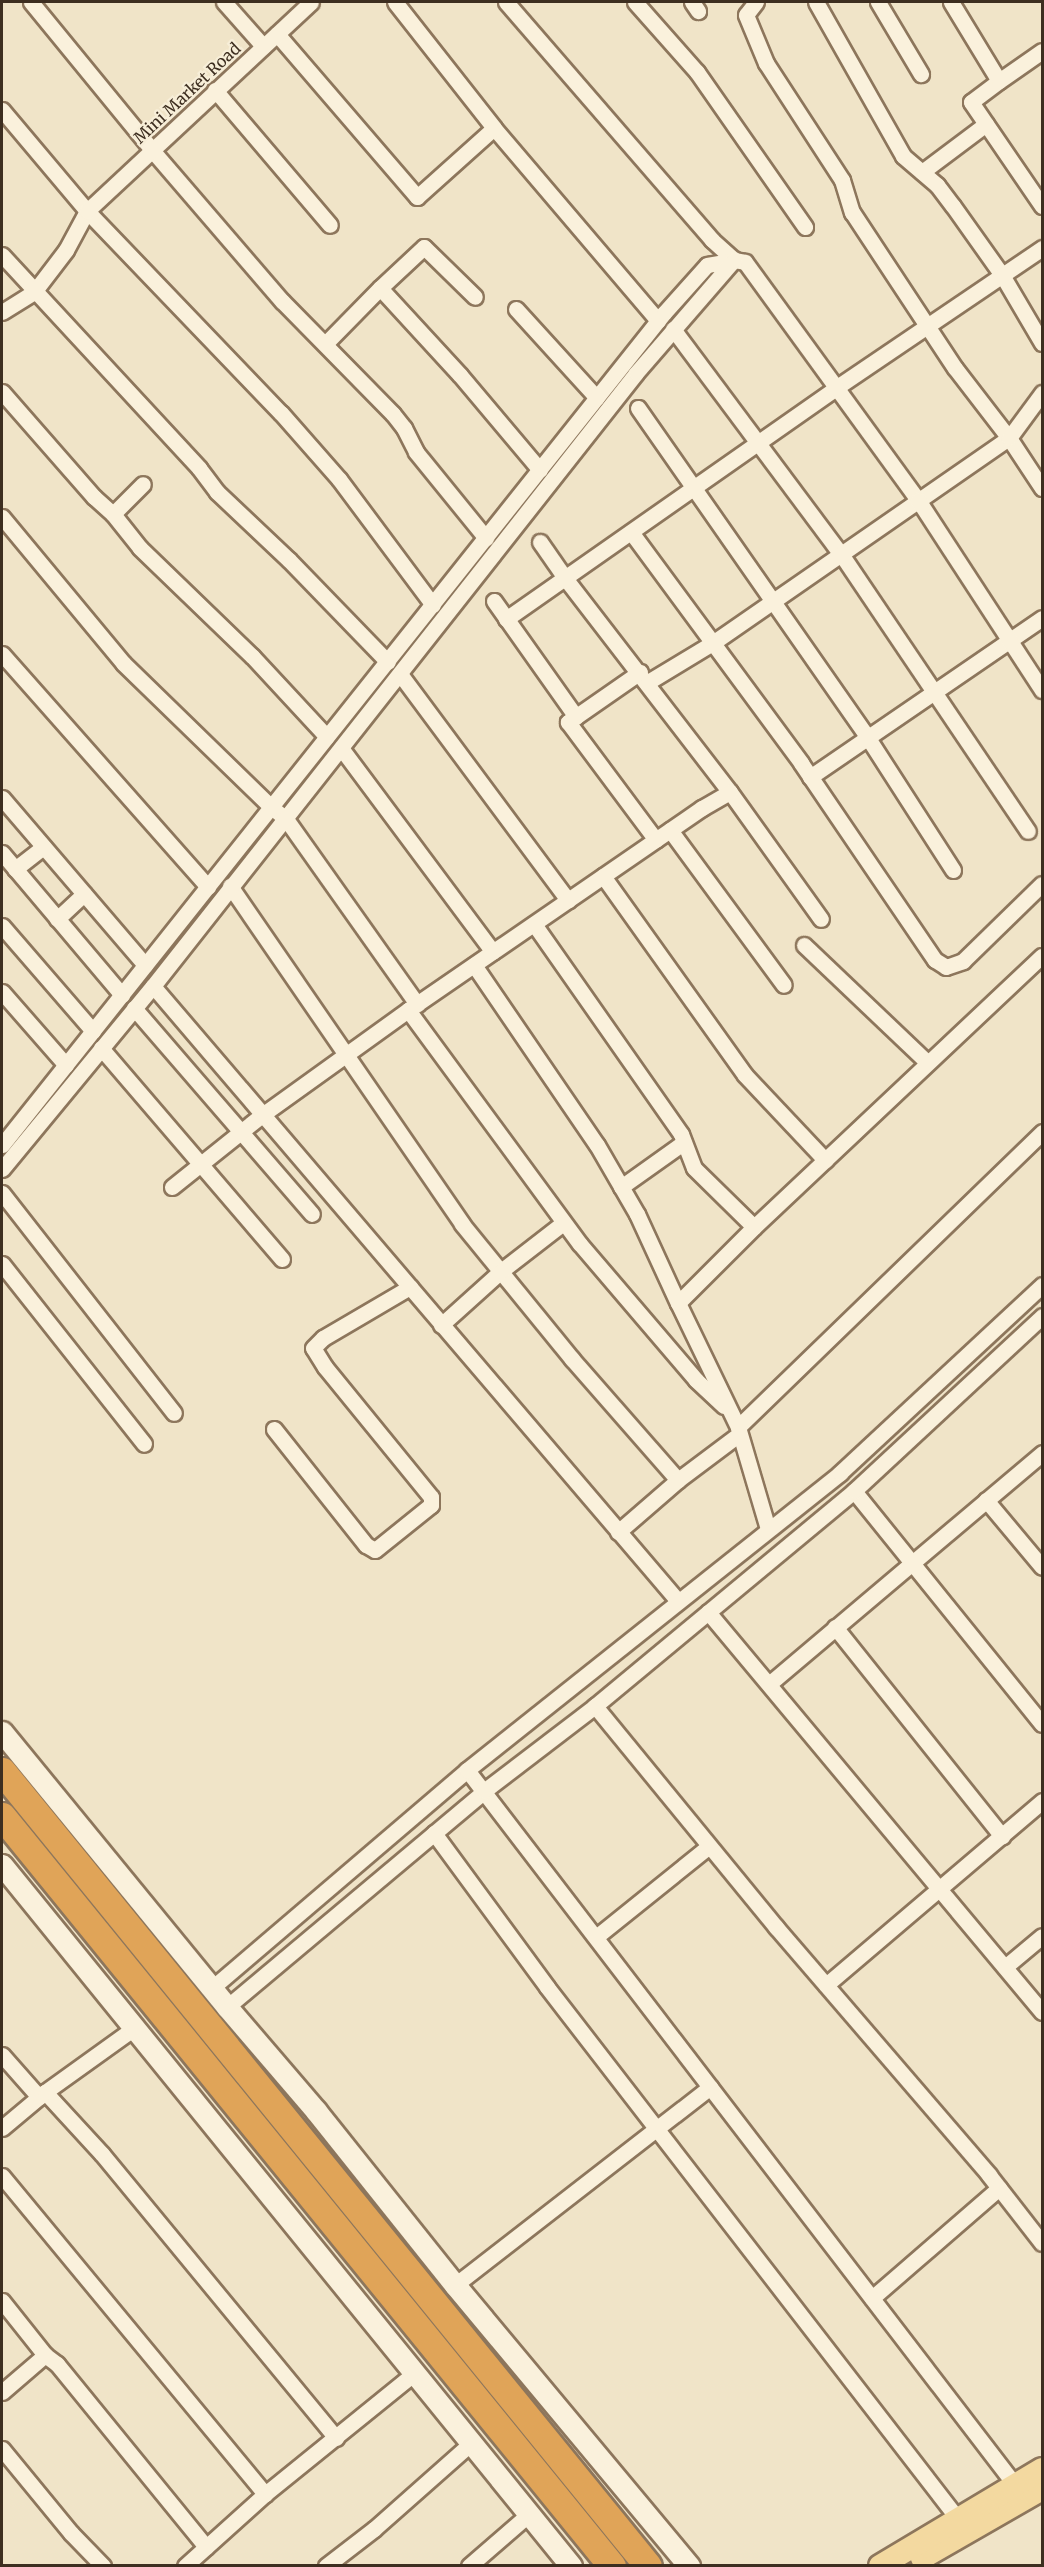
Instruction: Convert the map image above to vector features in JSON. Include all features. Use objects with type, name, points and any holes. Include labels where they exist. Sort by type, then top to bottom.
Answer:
[{"type":"highway","points":[[2,1771],[648,2565]]},
{"type":"highway","points":[[2,1816],[612,2565]]},
{"type":"main road","points":[[880,2565],[1042,2469]]},
{"type":"main road","points":[[909,2565],[1042,2488]]},
{"type":"street","points":[[31,2],[152,150],[282,301],[393,414],[404,428],[416,452],[486,538]]},
{"type":"street","points":[[224,2],[263,46]]},
{"type":"street","name":"Mini Market Road","points":[[34,292],[66,250],[87,211],[311,2]]},
{"type":"street","points":[[395,2],[494,128],[658,321]]},
{"type":"street","points":[[506,2],[712,240],[734,260]]},
{"type":"street","points":[[635,2],[698,72],[805,227]]},
{"type":"street","points":[[756,2],[747,15],[766,63],[828,155],[842,180],[852,212],[929,325],[955,368],[1010,438],[1042,488]]},
{"type":"street","points":[[816,2],[903,156],[937,185],[1002,275],[1042,343]]},
{"type":"street","points":[[878,2],[921,74]]},
{"type":"street","points":[[951,2],[999,81]]},
{"type":"street","points":[[277,34],[417,197],[494,128]]},
{"type":"street","points":[[1040,58],[999,81],[971,102],[1042,206]]},
{"type":"street","points":[[215,90],[330,225]]},
{"type":"street","points":[[2,110],[87,211],[281,413],[339,479],[433,605]]},
{"type":"street","points":[[922,172],[986,124]]},
{"type":"street","points":[[325,344],[424,247],[475,297]]},
{"type":"street","points":[[506,619],[837,387],[1042,248]]},
{"type":"street","points":[[2,255],[199,468],[217,492],[289,560],[388,662]]},
{"type":"street","points":[[2,1169],[153,986],[673,329],[734,260]]},
{"type":"street","points":[[2,1145],[658,321],[707,265],[734,260],[745,262],[918,500],[1042,690]]},
{"type":"street","points":[[380,288],[460,375],[540,470]]},
{"type":"street","points":[[2,312],[34,292]]},
{"type":"street","points":[[516,309],[597,398]]},
{"type":"street","points":[[673,329],[841,554],[1028,831]]},
{"type":"street","points":[[2,392],[94,497],[113,514],[140,548],[252,656],[327,737]]},
{"type":"street","points":[[656,840],[568,722],[644,677],[714,642],[1010,438],[1042,393]]},
{"type":"street","points":[[638,408],[868,738],[953,870]]},
{"type":"street","points":[[113,514],[143,484]]},
{"type":"street","points":[[2,517],[123,663],[286,819],[563,1223],[696,1380],[731,1412]]},
{"type":"street","points":[[631,532],[714,642],[810,777],[935,960],[946,967],[963,961],[1042,884]]},
{"type":"street","points":[[540,542],[565,578],[644,677],[730,792],[821,919]]},
{"type":"street","points":[[494,602],[576,717]]},
{"type":"street","points":[[810,777],[1042,618]]},
{"type":"street","points":[[2,654],[208,887]]},
{"type":"street","points":[[400,674],[568,900]]},
{"type":"street","points":[[341,748],[493,952]]},
{"type":"street","points":[[172,1187],[262,1115],[413,1007],[670,830],[730,792]]},
{"type":"street","points":[[2,798],[146,965]]},
{"type":"street","points":[[670,830],[784,985]]},
{"type":"street","points":[[15,869],[43,847]]},
{"type":"street","points":[[2,853],[122,996]]},
{"type":"street","points":[[603,876],[745,1075],[825,1160]]},
{"type":"street","points":[[230,886],[462,1224],[572,1359],[678,1480]]},
{"type":"street","points":[[57,919],[84,894]]},
{"type":"street","points":[[534,924],[684,1142],[694,1168],[754,1227]]},
{"type":"street","points":[[2,926],[93,1031]]},
{"type":"street","points":[[804,945],[927,1062]]},
{"type":"street","points":[[678,1303],[927,1062],[1042,956]]},
{"type":"street","points":[[474,965],[597,1145],[637,1214],[731,1412],[768,1529]]},
{"type":"street","points":[[153,986],[678,1601]]},
{"type":"street","points":[[2,992],[66,1065]]},
{"type":"street","points":[[134,1008],[312,1214]]},
{"type":"street","points":[[101,1048],[282,1259]]},
{"type":"street","points":[[618,1532],[738,1431],[1042,1132]]},
{"type":"street","points":[[621,1187],[684,1142]]},
{"type":"street","points":[[2,1193],[174,1413]]},
{"type":"street","points":[[441,1325],[501,1271],[563,1223]]},
{"type":"street","points":[[2,1264],[144,1444]]},
{"type":"street","points":[[212,1988],[467,1770],[840,1473],[1042,1285]]},
{"type":"street","points":[[274,1430],[366,1545],[375,1550],[431,1505],[431,1497],[325,1367],[313,1348],[323,1338],[410,1287]]},
{"type":"street","points":[[227,2007],[484,1791],[595,1706],[854,1491],[1042,1316]]},
{"type":"street","points":[[769,1684],[1042,1453]]},
{"type":"street","points":[[854,1491],[1042,1724]]},
{"type":"street","points":[[986,1500],[1042,1566]]},
{"type":"street","points":[[708,1612],[1042,2012]]},
{"type":"street","points":[[835,1627],[1002,1836]]},
{"type":"street","points":[[595,1706],[709,1846],[999,2188],[1042,2242]]},
{"type":"street","points":[[2,1732],[227,2007],[316,2110],[455,2285],[688,2565]]},
{"type":"street","points":[[467,1770],[1015,2485]]},
{"type":"street","points":[[826,1985],[1042,1801]]},
{"type":"street","points":[[434,1833],[548,1987],[659,2128],[763,2267],[958,2519]]},
{"type":"street","points":[[596,1937],[709,1846]]},
{"type":"street","points":[[2,1865],[413,2374],[571,2565]]},
{"type":"street","points":[[1005,1967],[1042,1936]]},
{"type":"street","points":[[2,2128],[42,2095],[134,2028]]},
{"type":"street","points":[[2,2055],[102,2154],[336,2438]]},
{"type":"street","points":[[455,2285],[710,2086]]},
{"type":"street","points":[[2,2176],[265,2494]]},
{"type":"street","points":[[872,2298],[999,2188]]},
{"type":"street","points":[[2,2301],[45,2355],[57,2364],[206,2547]]},
{"type":"street","points":[[2,2392],[45,2355]]},
{"type":"street","points":[[185,2565],[265,2494],[413,2374]]},
{"type":"street","points":[[326,2565],[374,2529],[470,2444]]},
{"type":"street","points":[[2,2449],[71,2533],[103,2565]]},
{"type":"street","points":[[469,2565],[529,2514]]}]
